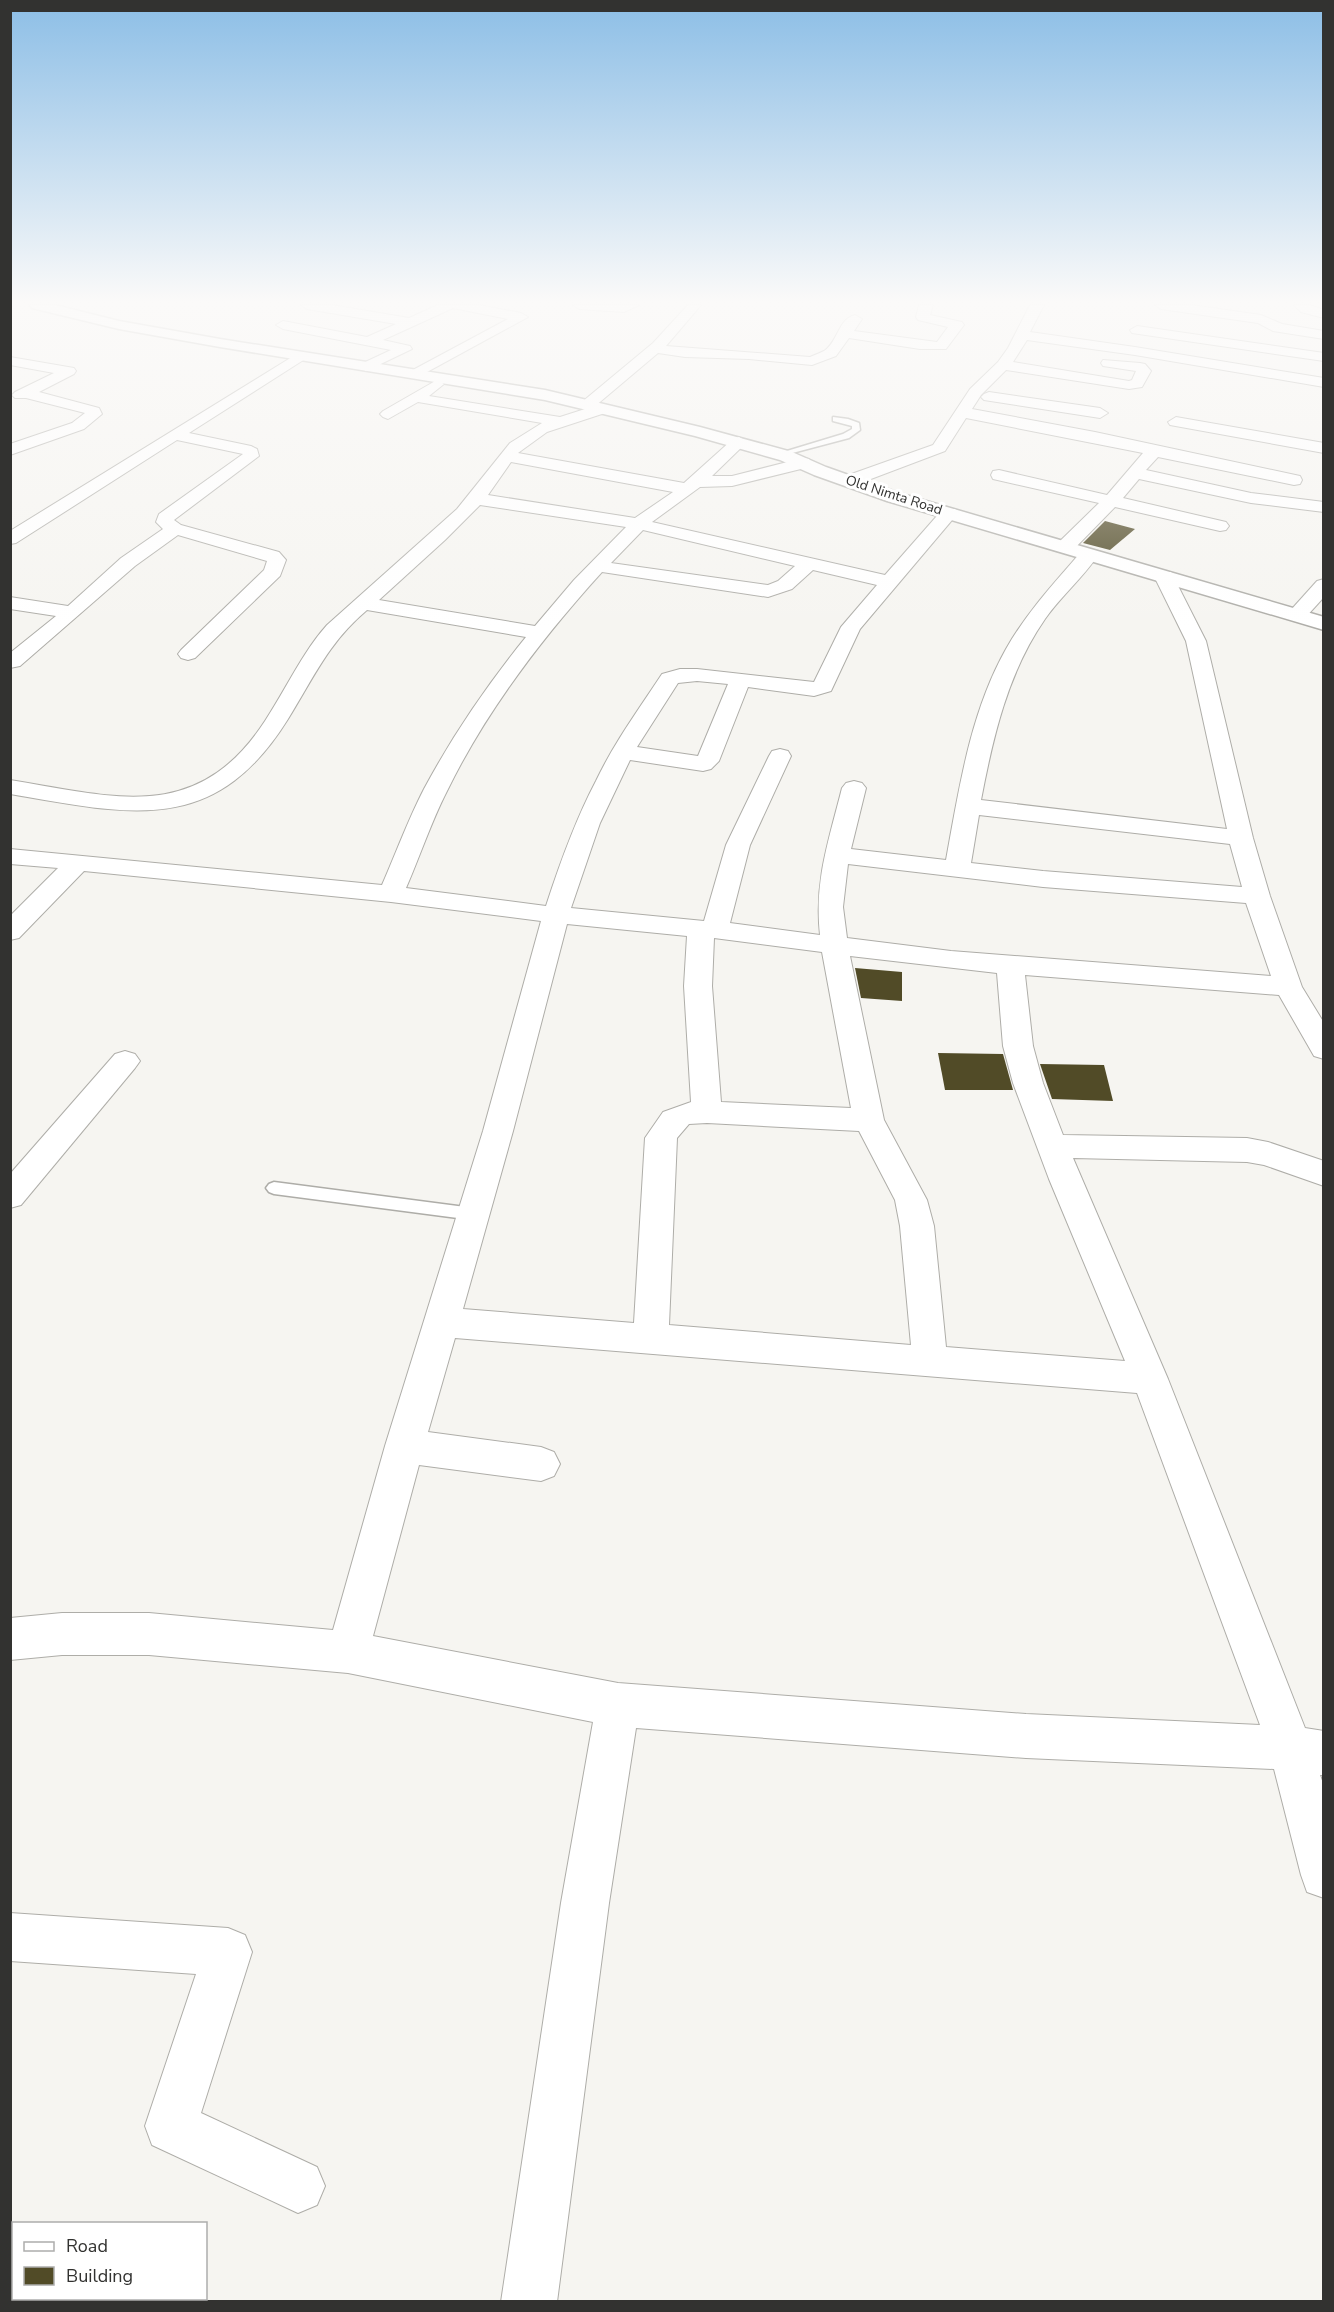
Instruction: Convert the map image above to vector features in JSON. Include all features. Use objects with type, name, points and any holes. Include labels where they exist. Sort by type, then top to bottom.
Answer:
[{"type":"street","points":[[10,450],[78,426],[94,413]]},
{"type":"street","points":[[10,538],[210,413]]},
{"type":"street","points":[[509,413],[559,421]]},
{"type":"street","points":[[10,788],[137,807],[196,794],[223,781],[246,763],[266,738],[324,642],[344,619],[431,544],[476,499],[507,456],[522,441],[559,421],[580,413]]},
{"type":"street","name":"Old Nimta Road","points":[[619,413],[781,454],[893,497],[1323,624]]},
{"type":"street","points":[[849,482],[939,448],[960,413]]},
{"type":"street","points":[[966,413],[1095,437],[1294,480]]},
{"type":"street","points":[[1176,422],[1323,448]]},
{"type":"street","points":[[175,435],[245,449],[251,452],[251,456],[165,518],[165,522],[175,530],[272,555],[277,560],[273,572],[188,654]]},
{"type":"street","points":[[391,894],[435,792],[454,756],[496,694],[574,590],[639,524],[691,486],[739,442]]},
{"type":"street","points":[[1065,547],[1112,500],[1154,451]]},
{"type":"street","points":[[507,456],[691,486],[732,481],[803,463]]},
{"type":"street","points":[[1135,473],[1251,498],[1323,507]]},
{"type":"street","points":[[999,475],[1220,526]]},
{"type":"street","points":[[476,499],[639,524],[807,565],[889,582]]},
{"type":"street","points":[[348,1652],[404,1446],[524,1040],[555,915],[579,845],[607,781],[670,679],[675,676],[696,674],[814,690],[823,686],[851,627],[949,513]]},
{"type":"street","points":[[13,662],[128,562],[175,530]]},
{"type":"street","points":[[957,870],[968,806],[988,722],[1010,662],[1034,620],[1089,555]]},
{"type":"street","points":[[598,566],[674,579],[768,591],[780,590],[807,565]]},
{"type":"street","points":[[1164,576],[1196,641],[1241,838],[1257,896],[1288,987],[1323,1048]]},
{"type":"street","points":[[1297,615],[1323,585]]},
{"type":"street","points":[[10,603],[71,612]]},
{"type":"street","points":[[363,603],[541,633]]},
{"type":"street","points":[[623,752],[703,764],[707,761],[740,681]]},
{"type":"street","points":[[707,1112],[698,986],[708,929],[738,845],[780,756]]},
{"type":"street","points":[[854,788],[830,890],[834,945],[869,1120],[911,1200],[917,1227],[930,1362]]},
{"type":"street","points":[[968,806],[1241,838]]},
{"type":"street","points":[[838,855],[1043,879],[1257,896]]},
{"type":"street","points":[[10,856],[391,894],[555,915],[708,929],[951,960],[1288,987]]},
{"type":"street","points":[[10,932],[78,863]]},
{"type":"street","points":[[1010,965],[1018,1046],[1028,1083],[1150,1379],[1180,1462],[1307,1751],[1323,1875]]},
{"type":"street","points":[[10,1196],[126,1061]]},
{"type":"street","points":[[651,1339],[661,1138],[669,1122],[681,1114],[707,1112],[869,1120]]},
{"type":"street","points":[[1053,1146],[1247,1150],[1268,1154],[1323,1174]]},
{"type":"street","points":[[442,1322],[1150,1379]]},
{"type":"street","points":[[404,1446],[541,1464]]},
{"type":"street","points":[[10,1639],[63,1634],[149,1634],[348,1652],[618,1705],[1026,1736],[1307,1751]]},
{"type":"street","points":[[529,2301],[583,1915],[618,1705]]},
{"type":"street","points":[[10,1937],[228,1952],[171,2126],[298,2186]]},
{"type":"lane","points":[[781,454],[846,436],[856,430],[856,425],[836,419]]},
{"type":"lane","points":[[274,1188],[473,1214]]},
{"type":"building","points":[[1105,521],[1135,529],[1110,550],[1083,543]]},
{"type":"building","points":[[855,968],[902,972],[902,1001],[861,998]]},
{"type":"building","points":[[938,1053],[1003,1054],[1013,1090],[945,1090]]},
{"type":"building","points":[[1040,1064],[1104,1065],[1113,1101],[1052,1099]]}]
